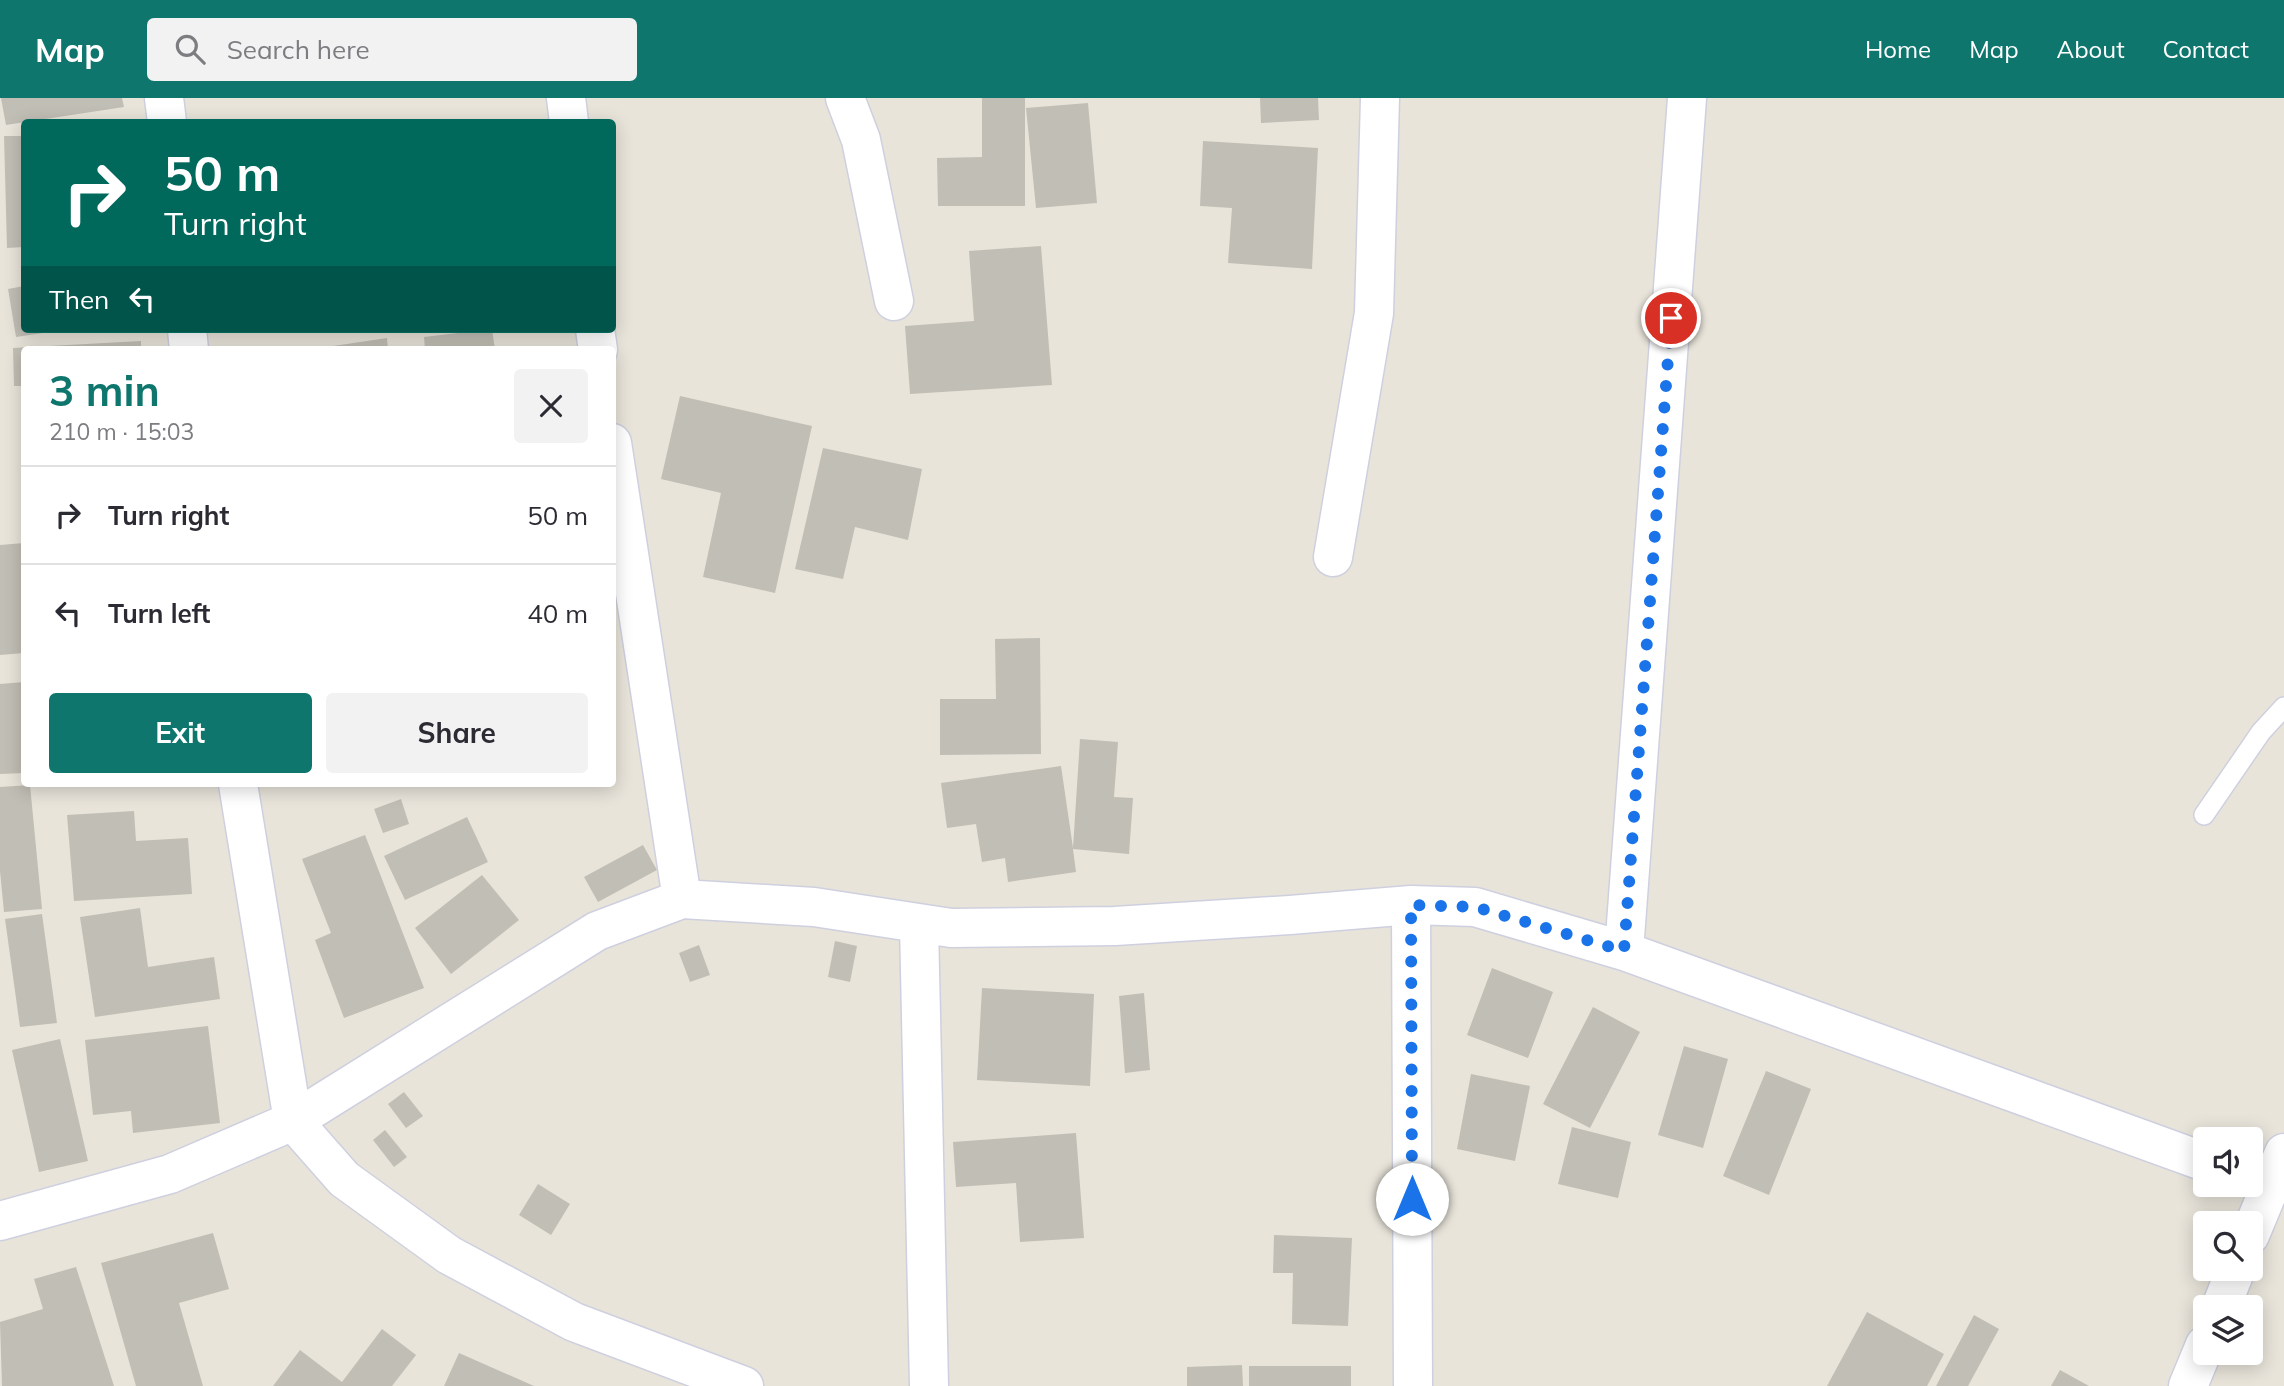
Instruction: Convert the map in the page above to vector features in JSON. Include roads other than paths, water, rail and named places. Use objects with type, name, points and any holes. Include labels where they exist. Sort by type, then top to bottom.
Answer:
[{"type":"street","points":[[164,98],[167,119]]},
{"type":"street","points":[[566,98],[569,119]]},
{"type":"street","points":[[845,98],[861,140],[894,301]]},
{"type":"street","points":[[1333,557],[1374,313],[1380,98]]},
{"type":"street","points":[[1624,951],[1687,98]]},
{"type":"street","points":[[616,469],[682,899]]},
{"type":"street","points":[[238,787],[293,1121],[344,1179],[449,1255],[575,1322],[744,1386]]},
{"type":"street","points":[[0,1221],[170,1174],[293,1121],[597,931],[682,899],[814,907],[951,928],[1115,926],[1411,905],[1475,907],[1624,951],[2193,1158]]},
{"type":"street","points":[[1411,905],[1413,1386]]},
{"type":"street","points":[[919,924],[929,1386]]},
{"type":"street","points":[[2257,1211],[2268,1172]]},
{"type":"street","points":[[2188,1386],[2197,1365]]},
{"type":"lane","points":[[2204,815],[2261,732],[2284,707]]}]
